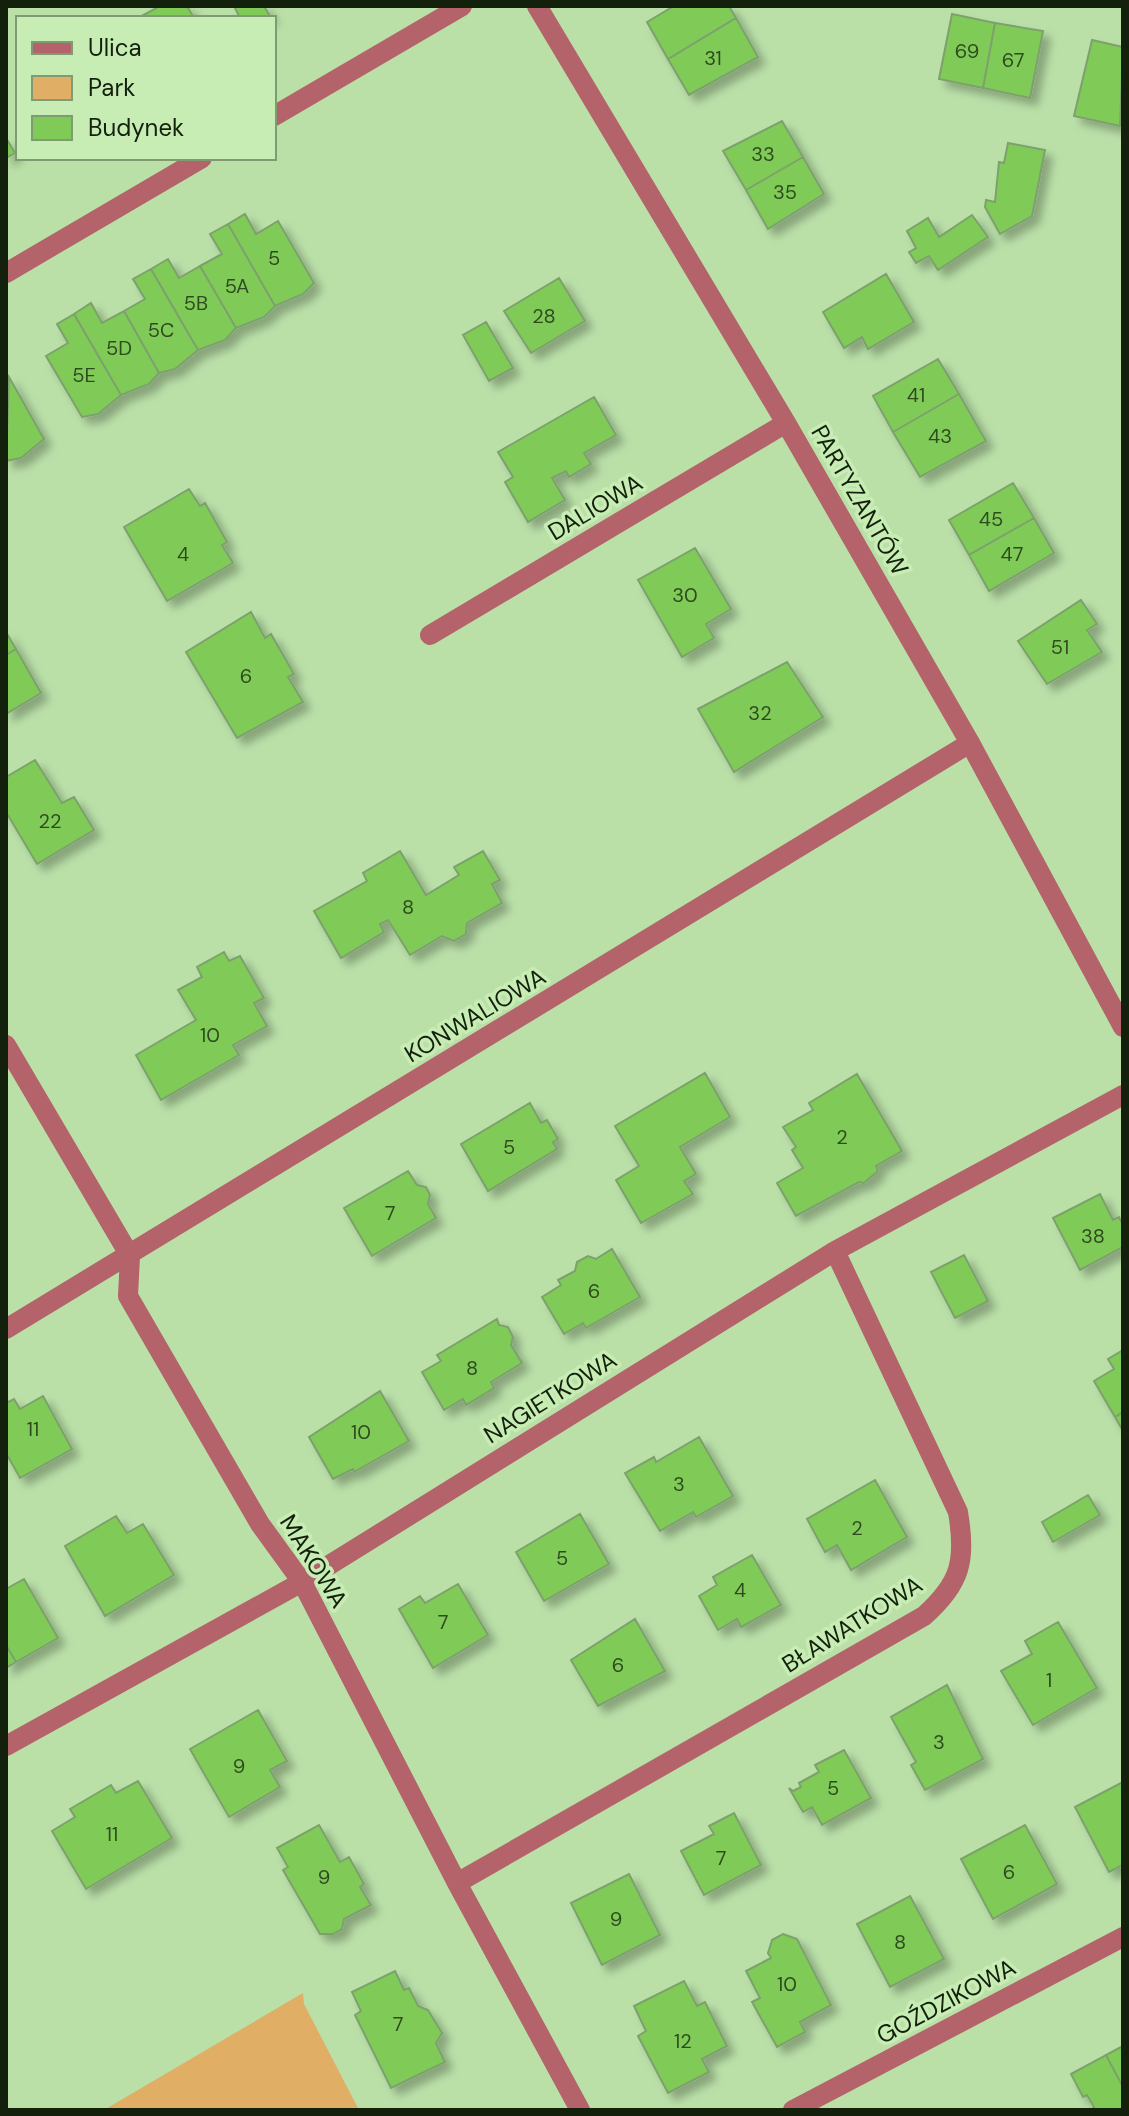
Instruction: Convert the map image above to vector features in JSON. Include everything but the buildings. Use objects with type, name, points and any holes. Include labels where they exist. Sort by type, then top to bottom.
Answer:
[{"type":"street","points":[[276,115],[462,6]]},
{"type":"street","name":"PARTYZANTÓW","points":[[537,6],[786,423],[970,743],[1123,1027]]},
{"type":"street","points":[[6,273],[199,160]]},
{"type":"street","name":"DALIOWA","points":[[430,635],[786,423]]},
{"type":"street","name":"KONWALIOWA","points":[[6,1329],[970,743]]},
{"type":"street","points":[[6,1045],[130,1256]]},
{"type":"street","name":"NAGIETKOWA","points":[[6,1746],[302,1582],[835,1251],[1123,1095]]},
{"type":"street","name":"BŁAWATKOWA","points":[[457,1883],[924,1616],[956,1581],[964,1549],[958,1512],[835,1251]]},
{"type":"street","name":"MAKOWA","points":[[130,1256],[128,1296],[260,1524],[302,1582],[457,1883],[580,2110]]},
{"type":"street","name":"GOŹDZIKOWA","points":[[793,2110],[1123,1937]]},
{"type":"green space","points":[[303,1993],[304,2004],[359,2110],[104,2110]]}]
